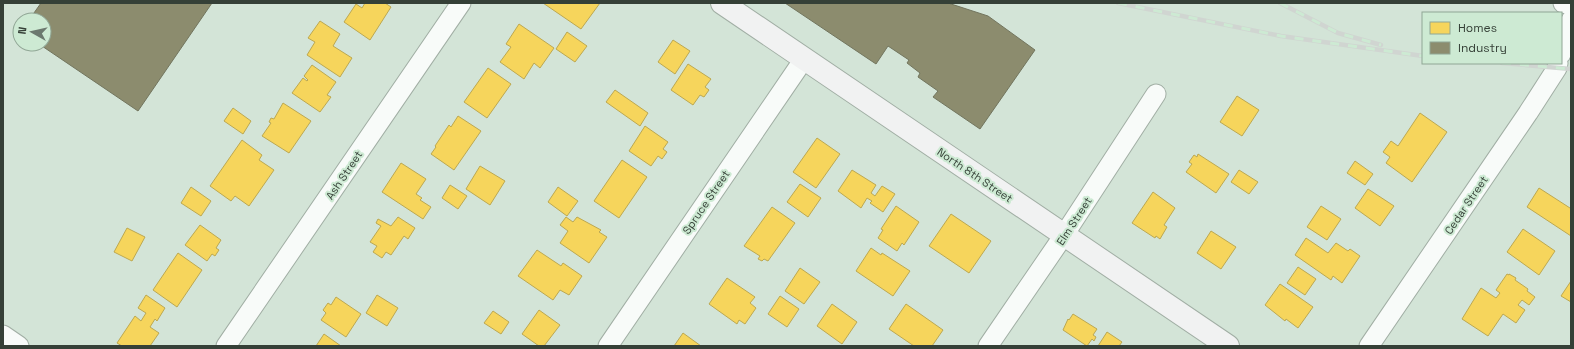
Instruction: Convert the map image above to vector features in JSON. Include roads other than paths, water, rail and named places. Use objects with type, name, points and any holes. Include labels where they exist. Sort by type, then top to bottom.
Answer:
[{"type":"main road","name":"North 8th Street","points":[[722,3],[1228,346]]},
{"type":"street","name":"Ash Street","points":[[226,346],[461,3]]},
{"type":"street","points":[[1563,3],[1571,4]]},
{"type":"street","points":[[1562,51],[1571,20]]},
{"type":"street","name":"Spruce Street","points":[[608,346],[804,59]]},
{"type":"street","name":"Cedar Street","points":[[1370,346],[1528,113],[1557,68],[1558,64]]},
{"type":"street","name":"Elm Street","points":[[988,346],[1064,235],[1156,94]]},
{"type":"street","points":[[3,335],[19,346]]},
{"type":"railway","points":[[1118,3],[1281,36],[1422,56]]},
{"type":"railway","points":[[1280,3],[1338,33],[1381,45]]},
{"type":"railway","points":[[1514,64],[1571,69]]}]
